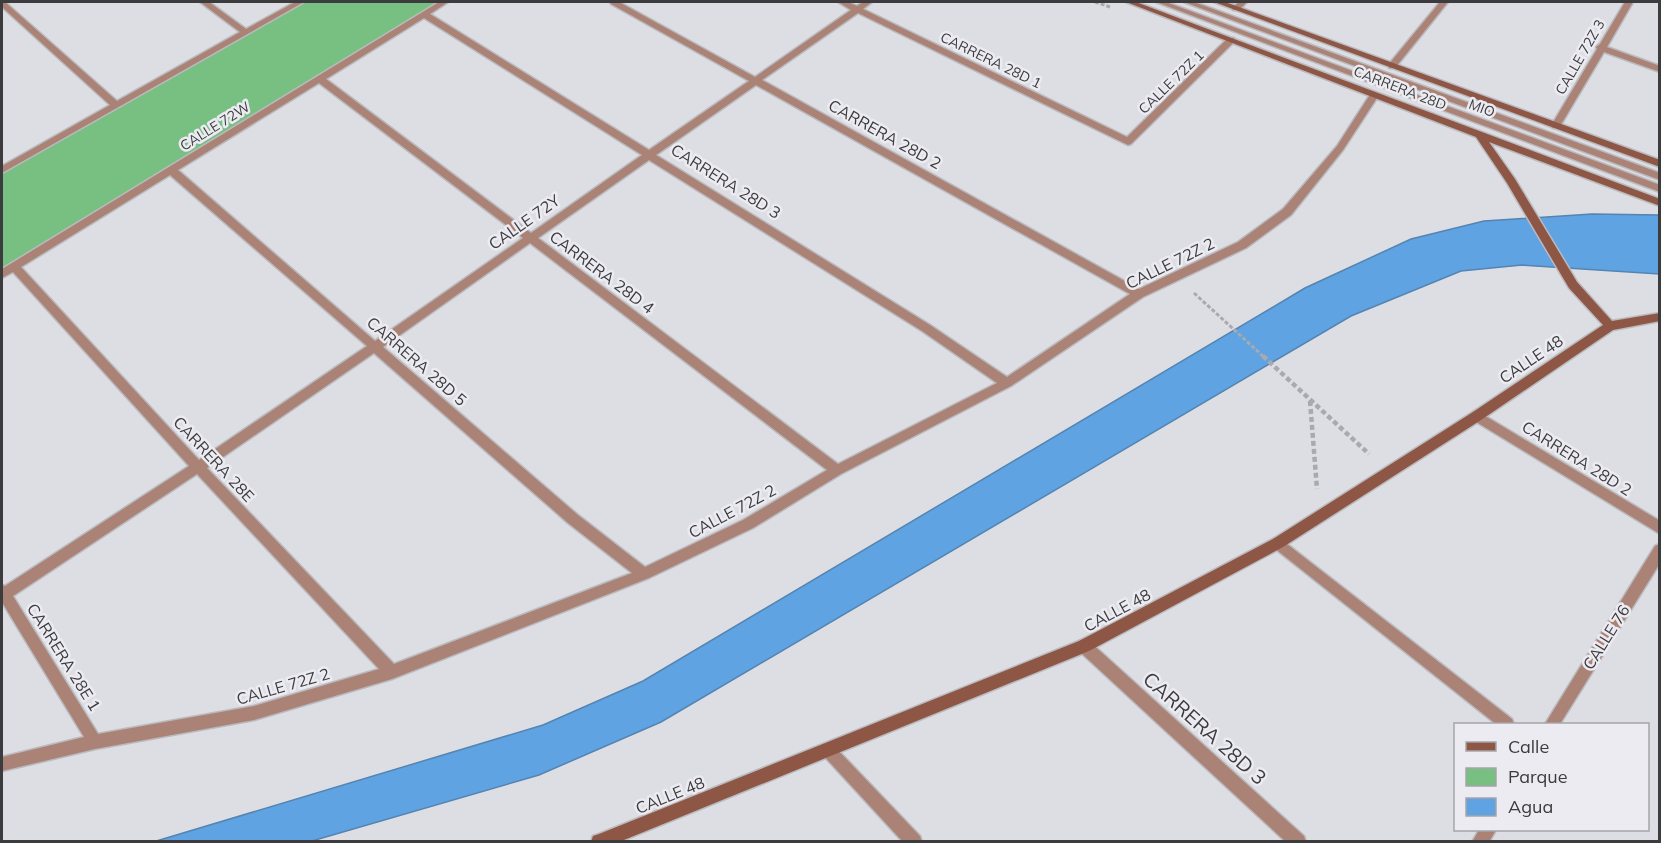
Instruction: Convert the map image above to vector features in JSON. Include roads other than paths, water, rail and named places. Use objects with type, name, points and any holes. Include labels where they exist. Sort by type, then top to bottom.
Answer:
[{"type":"street","points":[[204,2],[245,32]]},
{"type":"street","points":[[2,170],[300,2]]},
{"type":"street","name":"CALLE 72W","points":[[2,274],[444,2]]},
{"type":"street","name":"CARRERA 28D 2","points":[[614,2],[1139,294]]},
{"type":"street","name":"CARRERA 28D 1","points":[[842,2],[1128,142]]},
{"type":"street","name":"CALLE 72Y","points":[[3,593],[198,467],[376,346],[648,153],[868,2]]},
{"type":"street","name":"CARRERA 28D","points":[[1130,2],[1659,203]]},
{"type":"street","name":"MIO","points":[[1160,2],[1659,189]]},
{"type":"street","name":"MIO","points":[[1188,2],[1659,177]]},
{"type":"street","name":"CARRERA 28D","points":[[1218,2],[1239,5],[1392,66],[1659,164]]},
{"type":"street","points":[[1392,66],[1444,2]]},
{"type":"street","name":"CALLE 72Z 3","points":[[1556,126],[1600,47],[1629,2]]},
{"type":"street","points":[[2,3],[116,105]]},
{"type":"street","name":"CARRERA 28D 3","points":[[423,14],[926,328],[1007,383]]},
{"type":"street","name":"CALLE 72Z 1","points":[[1128,142],[1231,40]]},
{"type":"street","points":[[1600,47],[1659,69]]},
{"type":"street","name":"CARRERA 28D 4","points":[[319,78],[837,470]]},
{"type":"street","name":"CALLE 72Z 2","points":[[2,765],[95,742],[254,713],[392,672],[644,574],[748,524],[837,470],[1007,383],[1139,294],[1178,278],[1242,245],[1287,212],[1340,148],[1374,94]]},
{"type":"street","points":[[1479,134],[1511,181],[1573,285],[1610,326],[1659,317]]},
{"type":"street","name":"CARRERA 28D 5","points":[[171,170],[573,519],[644,574]]},
{"type":"street","name":"CARRERA 28E","points":[[14,266],[198,467],[392,672]]},
{"type":"street","name":"CALLE 48","points":[[599,842],[1084,646],[1278,543],[1390,473],[1610,326]]},
{"type":"street","name":"CARRERA 28D 2","points":[[1477,416],[1659,528]]},
{"type":"street","points":[[1278,543],[1506,723]]},
{"type":"street","name":"CALLE 76","points":[[1553,723],[1659,550]]},
{"type":"street","name":"CARRERA 28E 1","points":[[3,593],[95,742]]},
{"type":"street","name":"CARRERA 28D 3","points":[[1084,646],[1298,842]]},
{"type":"street","points":[[828,750],[914,842]]},
{"type":"water","points":[[1592,214],[1659,215],[1659,274],[1522,265],[1461,271],[1351,316],[661,722],[539,775],[312,841],[153,842],[543,725],[643,681],[1305,288],[1411,239],[1484,221]]}]
